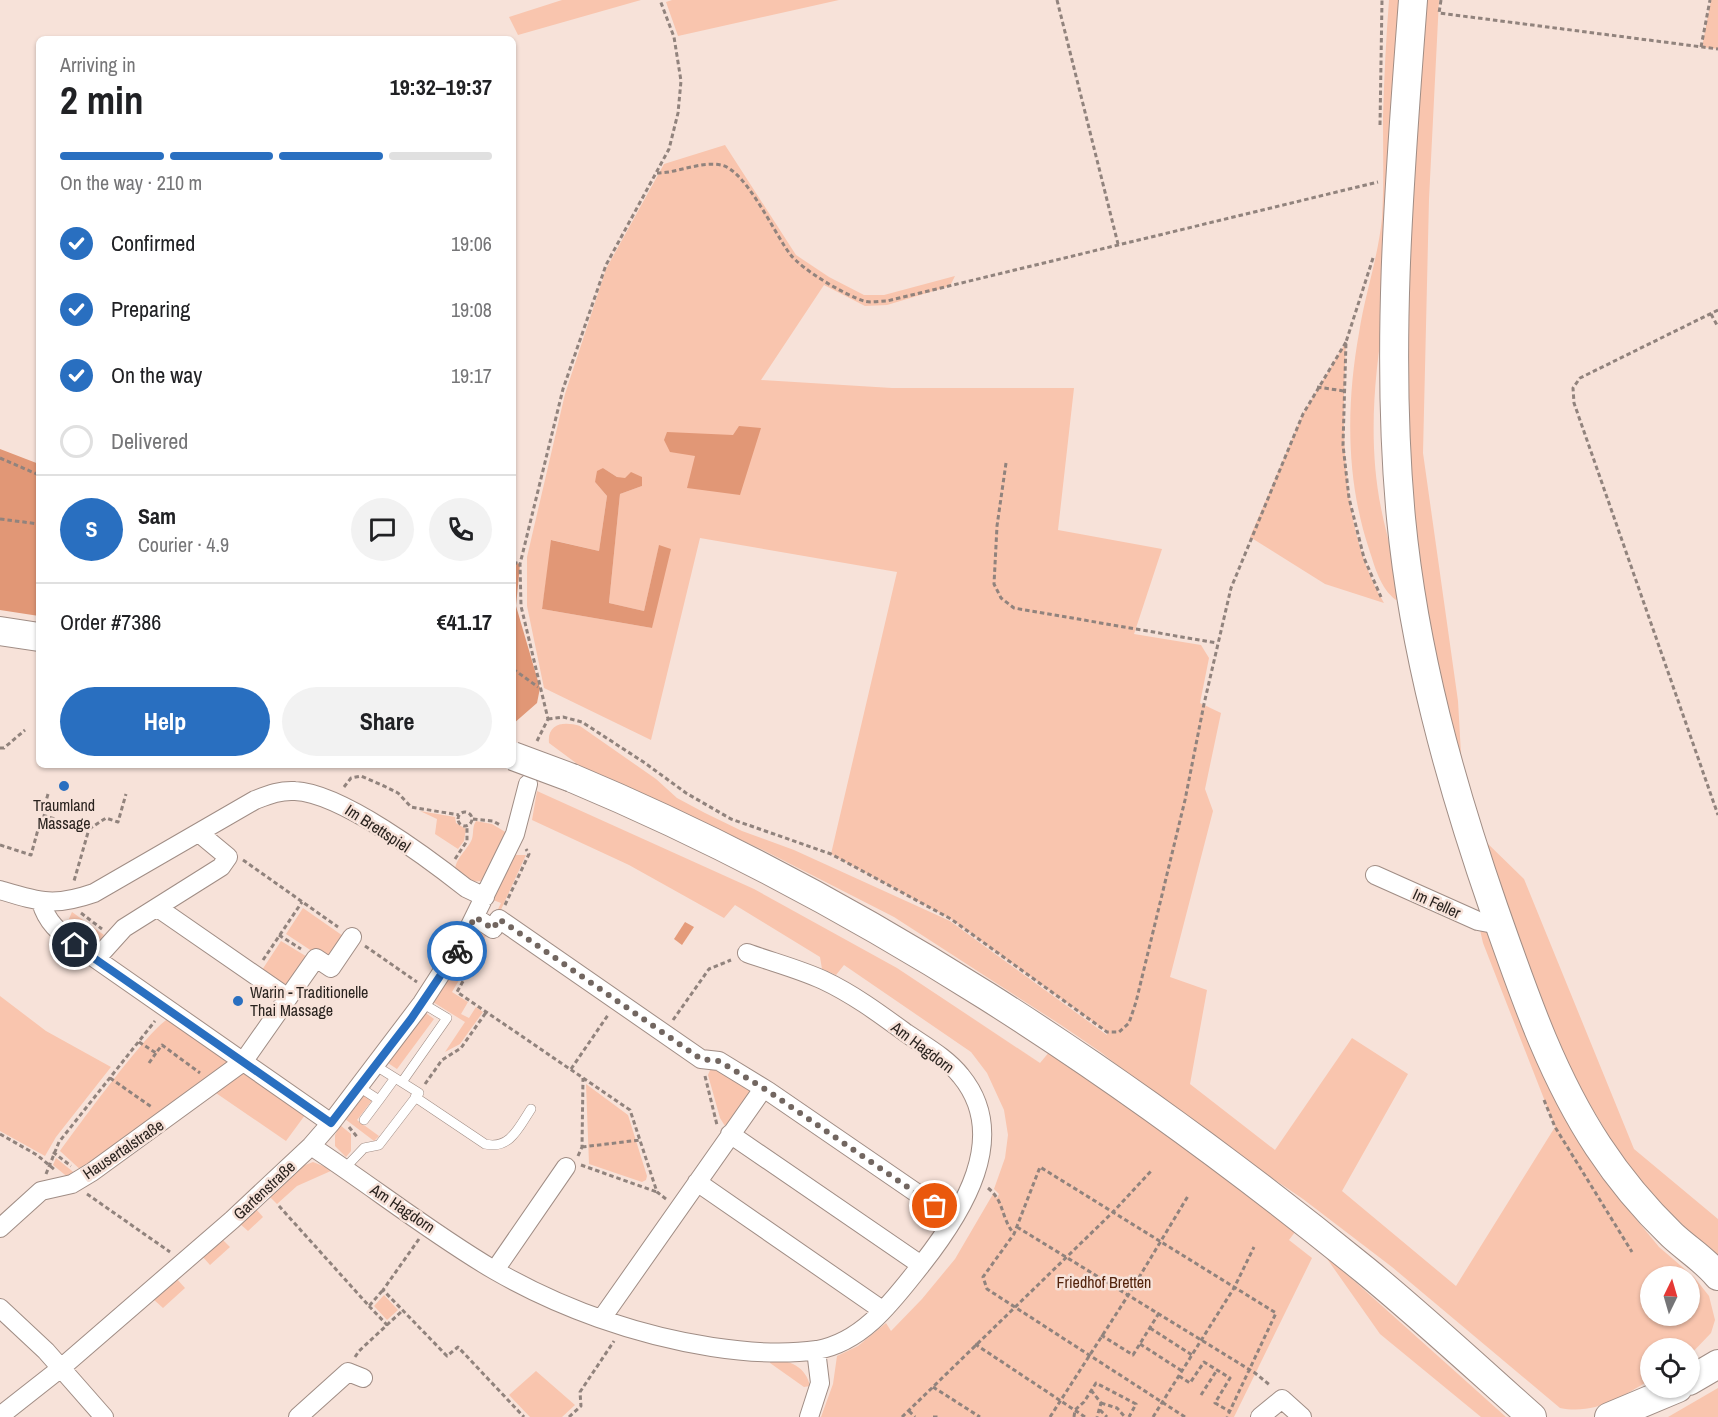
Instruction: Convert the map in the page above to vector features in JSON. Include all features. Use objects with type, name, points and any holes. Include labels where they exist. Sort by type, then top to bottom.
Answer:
[{"type":"main road","points":[[1413,0],[1396,291],[1394,394],[1401,518],[1423,665],[1463,820],[1499,925],[1557,1075],[1599,1146],[1657,1219],[1717,1275]]},
{"type":"main road","points":[[0,631],[36,637]]},
{"type":"main road","points":[[516,757],[572,778],[755,863],[902,944],[1041,1030],[1164,1115],[1293,1213],[1368,1274],[1532,1417]]},
{"type":"main road","points":[[1700,1369],[1718,1346]]},
{"type":"main road","points":[[1625,1415],[1657,1398]]},
{"type":"street","name":"Gartenstraße","points":[[0,1416],[61,1368],[184,1262],[311,1146],[333,1120],[376,1066],[449,964],[475,917],[515,834],[528,784]]},
{"type":"street","name":"Im Brettspiel","points":[[0,890],[41,902],[68,902],[94,893],[255,800],[275,792],[295,791],[336,802],[466,888],[485,897]]},
{"type":"street","points":[[96,959],[113,937],[221,867],[228,857],[199,833]]},
{"type":"street","name":"Im Feller","points":[[1375,875],[1478,921],[1499,925]]},
{"type":"street","points":[[41,902],[45,916],[54,929],[243,1062],[333,1120]]},
{"type":"street","points":[[158,908],[288,998]]},
{"type":"street","points":[[475,917],[496,924],[701,1059],[719,1061],[953,1218]]},
{"type":"street","points":[[243,1062],[316,958],[331,968],[352,937]]},
{"type":"street","name":"Am Hagdorn","points":[[311,1146],[495,1270],[559,1302],[622,1326],[685,1342],[730,1349],[816,1350],[840,1344],[860,1332],[882,1310],[921,1265],[953,1218],[975,1177],[983,1150],[979,1110],[967,1085],[950,1065],[843,990],[821,979],[747,953]]},
{"type":"street","name":"Hausertalstraße","points":[[0,1228],[41,1191],[72,1184],[167,1119],[243,1062]]},
{"type":"street","points":[[602,1318],[697,1182],[724,1130],[763,1089]]},
{"type":"street","points":[[724,1130],[921,1265]]},
{"type":"street","points":[[495,1270],[570,1165]]},
{"type":"street","points":[[697,1182],[882,1310]]},
{"type":"street","points":[[0,1308],[61,1368],[104,1417]]},
{"type":"street","points":[[809,1417],[820,1383],[816,1350]]},
{"type":"street","points":[[298,1417],[356,1375]]},
{"type":"street","points":[[1260,1417],[1282,1399],[1302,1417]]},
{"type":"lane","points":[[364,1120],[379,1100],[399,1080],[447,1018],[427,997]]},
{"type":"lane","points":[[376,1066],[399,1080],[485,1144],[497,1146],[505,1144],[531,1109]]},
{"type":"lane","points":[[359,1087],[379,1100]]},
{"type":"lane","points":[[345,1168],[364,1148],[378,1146],[417,1095]]},
{"type":"path","points":[[537,741],[548,719],[520,606],[520,564],[563,389],[598,287],[606,265],[669,148],[678,113],[681,81],[674,37],[660,0]]},
{"type":"path","points":[[1057,0],[1118,244]]},
{"type":"path","points":[[1382,0],[1382,5]]},
{"type":"path","points":[[1441,0],[1439,13],[1718,49]]},
{"type":"path","points":[[1701,46],[1710,0]]},
{"type":"path","points":[[657,173],[670,173],[710,164],[723,165],[738,175],[792,257],[829,283],[866,302],[887,301],[1379,182]]},
{"type":"path","points":[[548,719],[563,717],[582,722],[686,793],[731,819],[831,854],[951,919],[1107,1032],[1119,1032],[1128,1023],[1136,1002],[1185,801],[1217,644],[1231,588],[1302,414],[1346,342],[1374,254]]},
{"type":"path","points":[[1718,310],[1580,378],[1573,388],[1574,403],[1718,815]]},
{"type":"path","points":[[1711,314],[1718,327]]},
{"type":"path","points":[[1346,342],[1344,446],[1349,498],[1364,558],[1381,597]]},
{"type":"path","points":[[1317,387],[1344,390]]},
{"type":"path","points":[[0,458],[36,474]]},
{"type":"path","points":[[1006,463],[997,526],[994,584],[1001,598],[1014,608],[1217,644]]},
{"type":"path","points":[[0,519],[36,524]]},
{"type":"path","points":[[516,563],[520,564]]},
{"type":"path","points":[[516,671],[540,688]]},
{"type":"path","points":[[0,748],[4,748],[25,730]]},
{"type":"path","points":[[336,802],[351,778],[361,776],[398,793],[411,807],[459,815],[467,812],[473,819],[493,821],[515,834]]},
{"type":"path","points":[[0,845],[31,855],[48,794]]},
{"type":"path","points":[[113,937],[68,902],[89,829],[106,818],[118,822],[126,794]]},
{"type":"path","points":[[42,815],[89,829]]},
{"type":"path","points":[[459,815],[459,822],[467,826]]},
{"type":"path","points":[[445,872],[466,841],[467,826],[473,819]]},
{"type":"path","points":[[529,854],[496,924],[457,992],[630,1110],[657,1192]]},
{"type":"path","points":[[228,857],[241,858],[352,937],[427,997]]},
{"type":"path","points":[[254,974],[302,902]]},
{"type":"path","points":[[279,935],[316,958]]},
{"type":"path","points":[[680,1010],[709,969],[747,953]]},
{"type":"path","points":[[449,964],[467,974]]},
{"type":"path","points":[[571,1069],[617,1002]]},
{"type":"path","points":[[0,1134],[37,1155],[48,1165],[59,1142],[165,1008]]},
{"type":"path","points":[[417,1095],[442,1060],[461,1048],[487,1011]]},
{"type":"path","points":[[138,1042],[156,1053]]},
{"type":"path","points":[[149,1063],[162,1045],[216,1084]]},
{"type":"path","points":[[701,1059],[724,1130]]},
{"type":"path","points":[[110,1078],[167,1119]]},
{"type":"path","points":[[583,1078],[582,1147],[640,1140]]},
{"type":"path","points":[[333,1120],[353,1131],[364,1148]]},
{"type":"path","points":[[1555,1127],[1632,1252]]},
{"type":"path","points":[[570,1165],[657,1192],[678,1209]]},
{"type":"path","points":[[1185,1417],[1089,1354],[1013,1308],[987,1289],[983,1277],[1014,1234],[1040,1167],[1276,1313],[1227,1417]]},
{"type":"path","points":[[902,1417],[1113,1212],[1152,1170]]},
{"type":"path","points":[[975,1177],[999,1197],[1005,1222],[1014,1234]]},
{"type":"path","points":[[72,1184],[184,1262]]},
{"type":"path","points":[[1050,1417],[1129,1294],[1188,1196]]},
{"type":"path","points":[[279,1206],[387,1325]]},
{"type":"path","points":[[369,1306],[383,1290],[428,1225]]},
{"type":"path","points":[[1017,1227],[1250,1370],[1265,1380],[1282,1399]]},
{"type":"path","points":[[1153,1417],[1234,1288],[1254,1247]]},
{"type":"path","points":[[383,1290],[447,1356],[458,1347],[524,1417]]},
{"type":"path","points":[[356,1375],[358,1351],[402,1311]]},
{"type":"path","points":[[1101,1335],[1133,1355],[1159,1313]]},
{"type":"path","points":[[569,1417],[581,1406],[580,1392],[622,1326]]},
{"type":"path","points":[[1150,1328],[1192,1355]]},
{"type":"path","points":[[975,1344],[1059,1402],[1085,1417]]},
{"type":"path","points":[[1140,1344],[1182,1371]]},
{"type":"path","points":[[1179,1376],[1190,1383],[1204,1362],[1230,1378],[1215,1403],[1230,1411]]},
{"type":"path","points":[[1201,1395],[1217,1370]]},
{"type":"path","points":[[1074,1417],[1075,1410],[1096,1383],[1100,1383],[1136,1404],[1127,1417],[1117,1408],[1101,1403],[1091,1390]]},
{"type":"path","points":[[933,1387],[980,1417]]},
{"type":"path","points":[[1097,1417],[1101,1403]]},
{"type":"path","points":[[909,1410],[915,1417]]},
{"type":"path","points":[[1100,1410],[1107,1417]]},
{"type":"path","points":[[933,1417],[939,1417]]},
{"type":"green space","points":[[562,0],[641,0],[518,35],[509,17]]},
{"type":"green space","points":[[672,0],[839,0],[678,36],[666,2]]},
{"type":"green space","points":[[1389,0],[1400,0],[1385,311],[1375,385],[1374,434],[1377,484],[1401,598],[1396,600],[1386,590],[1379,577],[1361,523],[1350,442],[1355,360],[1382,218],[1383,103]]},
{"type":"green space","points":[[1426,0],[1439,0],[1429,199],[1423,453],[1458,701],[1462,771],[1439,695],[1412,539],[1404,343]]},
{"type":"green space","points":[[1711,0],[1718,0],[1718,49],[1702,47]]},
{"type":"green space","points":[[725,145],[796,255],[829,277],[864,295],[884,295],[955,276],[950,286],[887,305],[865,306],[824,285],[761,380],[892,388],[1074,388],[1058,530],[1162,549],[1134,634],[1201,645],[1209,658],[1200,703],[1221,713],[1205,789],[1213,811],[1170,977],[1207,990],[1190,1084],[1275,1150],[1352,1038],[1408,1074],[1342,1191],[1456,1286],[1555,1127],[1483,943],[1478,921],[1490,925],[1548,1076],[1599,1174],[1659,1247],[1681,1266],[1640,1266],[1640,1326],[1700,1326],[1700,1285],[1709,1296],[1715,1320],[1711,1333],[1700,1344],[1700,1338],[1640,1338],[1640,1386],[1596,1407],[1573,1410],[1560,1408],[1392,1267],[1303,1199],[1181,1116],[1102,1053],[1061,1025],[894,917],[763,850],[580,766],[549,743],[551,731],[558,725],[580,726],[656,779],[677,798],[705,813],[742,831],[794,850],[950,921],[1107,1035],[1107,1032],[951,919],[831,854],[897,572],[700,538],[651,740],[544,688],[527,606],[527,557],[565,394],[606,269],[664,164]],"holes":[[[603,468],[617,477],[642,486],[620,494],[609,603],[644,611],[659,546],[652,628],[542,609],[552,540],[599,551],[607,496],[595,482]]]},
{"type":"green space","points":[[1346,342],[1344,442],[1351,509],[1369,573],[1384,603],[1325,584],[1250,537],[1303,414]]},
{"type":"green space","name":"Friedhof Bretten","points":[[537,791],[754,889],[897,968],[1040,1063],[1050,1051],[1209,1165],[1295,1232],[1289,1240],[1312,1258],[1234,1417],[821,1417],[833,1384],[837,1356],[858,1346],[886,1323],[891,1331],[922,1299],[955,1259],[993,1194],[997,1198],[999,1194],[994,1189],[1005,1158],[1008,1135],[1004,1110],[987,1073],[971,1052],[844,965],[836,975],[822,969],[820,957],[735,905],[724,918],[629,865],[532,820]]},
{"type":"green space","points":[[420,811],[455,817],[456,823],[466,829],[464,841],[458,849],[435,834],[437,819]]},
{"type":"green space","points":[[476,821],[492,824],[507,833],[481,881],[471,882],[455,873],[455,868],[472,839]]},
{"type":"green space","points":[[1484,840],[1524,879],[1634,1149],[1718,1219],[1718,1257],[1636,1176],[1615,1148],[1581,1088],[1563,1054],[1533,984]]},
{"type":"green space","points":[[514,855],[526,855],[499,914],[496,913],[501,903],[493,900]]},
{"type":"green space","points":[[303,908],[346,938],[330,963],[286,934]]},
{"type":"green space","points":[[72,912],[104,935],[92,950],[64,930]]},
{"type":"green space","points":[[478,931],[486,936],[472,959],[464,954]]},
{"type":"green space","points":[[281,941],[309,958],[289,988],[262,970]]},
{"type":"green space","points":[[452,972],[461,977],[452,992],[468,1002],[461,1014],[469,1018],[476,1007],[483,1012],[460,1044],[445,1052],[465,1022],[433,1002]]},
{"type":"green space","points":[[0,996],[46,1031],[111,1067],[56,1137],[45,1156],[0,1131]]},
{"type":"green space","points":[[426,1013],[434,1019],[397,1069],[388,1063]]},
{"type":"green space","points":[[170,1018],[230,1061],[83,1172],[60,1151],[132,1056],[161,1024]]},
{"type":"green space","points":[[719,1066],[751,1088],[753,1094],[733,1124],[725,1126],[720,1118],[708,1075],[711,1068]]},
{"type":"green space","points":[[242,1068],[308,1111],[286,1141],[213,1091]]},
{"type":"green space","points":[[586,1084],[628,1115],[647,1176],[646,1180],[642,1182],[589,1164]]},
{"type":"green space","points":[[364,1093],[373,1099],[357,1120],[379,1136],[374,1141],[345,1119]]},
{"type":"green space","points":[[340,1125],[351,1134],[351,1151],[346,1157],[335,1146],[335,1135]]},
{"type":"green space","points":[[56,1158],[77,1175],[70,1179],[53,1165]]},
{"type":"green space","points":[[313,1162],[333,1170],[297,1186],[277,1204],[268,1195],[300,1167]]},
{"type":"green space","points":[[255,1208],[263,1217],[248,1231],[239,1223]]},
{"type":"green space","points":[[221,1238],[230,1247],[210,1265],[202,1256]]},
{"type":"green space","points":[[1323,1253],[1506,1417],[1481,1417],[1380,1334]]},
{"type":"green space","points":[[176,1278],[185,1288],[163,1308],[152,1298]]},
{"type":"green space","points":[[384,1295],[398,1310],[387,1320],[374,1306]]},
{"type":"green space","points":[[771,1359],[791,1363],[801,1369],[810,1386],[804,1387],[770,1363]]},
{"type":"green space","points":[[536,1371],[575,1405],[562,1417],[530,1417],[509,1395]]},
{"type":"green space","points":[[1718,1388],[1718,1417],[1668,1417]]},
{"type":"shaded area","points":[[739,426],[761,428],[740,495],[687,488],[695,456],[670,452],[664,440],[667,432],[733,435]]},
{"type":"shaded area","points":[[0,449],[36,463],[36,616],[0,610]]},
{"type":"shaded area","points":[[603,468],[617,477],[625,478],[631,472],[642,477],[642,486],[620,494],[609,603],[644,611],[659,545],[671,549],[652,628],[542,609],[551,540],[599,551],[607,496],[595,482],[597,471]]},
{"type":"shaded area","points":[[516,563],[520,564],[516,606]]},
{"type":"shaded area","points":[[516,606],[540,688],[537,703],[516,721]]},
{"type":"shaded area","points":[[685,922],[694,927],[682,945],[674,939]]},
{"type":"way so far","points":[[457,951],[475,917],[493,929],[499,919],[701,1059],[719,1061],[768,1091],[935,1206]]},
{"type":"place","name":"Traumland Massage","points":[[64,786]]},
{"type":"place","name":"Warin - Traditionelle Thai Massage","points":[[238,1001]]},
{"type":"route","points":[[75,945],[331,1123],[411,1019],[457,951]]}]
